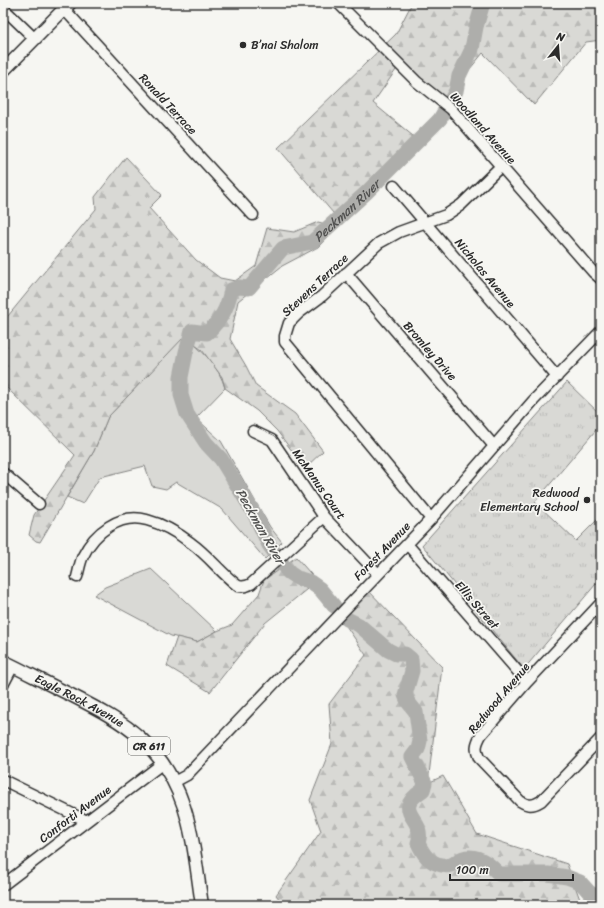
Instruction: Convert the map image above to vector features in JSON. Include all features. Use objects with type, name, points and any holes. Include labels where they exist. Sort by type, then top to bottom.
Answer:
[{"type":"main road","points":[[3,71],[67,6]]},
{"type":"main road","name":"Eagle Rock Avenue","points":[[8,663],[121,722],[152,749],[163,763],[174,782],[183,806],[190,830],[202,905]]},
{"type":"street","name":"Woodland Avenue","points":[[338,3],[417,82],[448,106],[593,272],[601,278]]},
{"type":"street","name":"Ronald Terrace","points":[[67,6],[253,215]]},
{"type":"street","points":[[3,8],[35,39]]},
{"type":"street","name":"Stevens Terrace","points":[[430,519],[284,342],[284,336],[289,323],[299,313],[322,296],[379,243],[399,232],[446,215],[461,205],[501,166]]},
{"type":"street","name":"Nicholas Avenue","points":[[394,186],[557,377]]},
{"type":"street","name":"Bromley Drive","points":[[346,273],[494,446]]},
{"type":"street","name":"Forest Avenue","points":[[174,782],[187,775],[407,544],[494,446],[601,331]]},
{"type":"street","name":"McManus Court","points":[[252,431],[272,440],[324,517],[378,574]]},
{"type":"street","points":[[3,473],[39,504]]},
{"type":"street","points":[[77,577],[83,557],[93,540],[105,528],[130,518],[146,520],[178,534],[206,556],[238,586],[243,587],[251,584],[324,517]]},
{"type":"street","name":"Ellis Street","points":[[407,544],[527,682]]},
{"type":"street","name":"Redwood Avenue","points":[[601,603],[527,682],[481,735],[477,743],[476,751],[480,758],[520,801],[527,805],[535,805],[541,801],[601,738]]},
{"type":"street","points":[[3,685],[8,663]]},
{"type":"street","name":"Conforti Avenue","points":[[3,885],[163,763]]},
{"type":"street","points":[[3,780],[87,821]]},
{"type":"green space","points":[[412,3],[601,3],[601,40],[586,42],[534,105],[483,53],[442,103],[398,67],[373,103],[419,141],[339,220],[278,148],[396,34]]},
{"type":"green space","points":[[126,157],[162,195],[149,208],[196,260],[220,278],[235,281],[256,266],[267,228],[294,232],[318,222],[338,227],[318,247],[282,266],[238,301],[230,339],[256,386],[295,414],[323,451],[305,468],[277,431],[257,411],[225,388],[222,377],[202,350],[184,337],[108,417],[94,451],[40,542],[36,541],[29,535],[34,515],[75,455],[3,384],[3,322],[96,209],[95,197]]},
{"type":"green space","points":[[184,336],[209,359],[219,373],[225,388],[196,418],[221,441],[270,527],[282,542],[265,559],[222,509],[176,482],[166,489],[152,486],[145,466],[100,477],[83,504],[67,497],[94,451],[108,417]]},
{"type":"green space","points":[[567,382],[601,415],[601,424],[535,502],[576,541],[599,518],[601,520],[601,578],[524,669],[422,545]]},
{"type":"green space","points":[[296,557],[317,581],[265,623],[210,692],[167,666],[177,637],[197,642],[232,625],[259,594],[264,580]]},
{"type":"green space","points":[[151,569],[217,631],[197,642],[171,636],[94,595],[105,587]]},
{"type":"green space","points":[[367,589],[442,667],[428,783],[443,776],[477,834],[567,864],[582,905],[284,905],[276,895],[321,831],[310,800],[332,744],[329,704],[366,655],[340,617]]},
{"type":"waterway","name":"Peckman River","points":[[334,606],[320,589],[310,582],[297,578],[288,572],[269,545],[254,513],[221,459],[206,443],[187,414],[181,395],[181,377],[186,352],[192,331],[207,333],[220,319],[228,303],[231,290],[239,287],[249,288],[283,248],[312,242],[367,192],[440,119],[456,91],[459,76],[472,49],[476,27],[483,3]]},
{"type":"waterway","name":"Peckman River","points":[[347,619],[359,625],[388,650],[396,654],[405,654],[411,659],[412,671],[405,695],[408,702],[416,712],[420,741],[418,749],[412,757],[425,783],[423,790],[413,798],[409,804],[409,810],[418,827],[418,843],[427,857],[437,864],[446,866],[454,864],[463,858],[474,857],[486,862],[499,874],[548,874],[567,877],[580,882],[589,892],[601,899]]},
{"type":"place","name":"B’nai Shalom","points":[[243,45]]},
{"type":"place","name":"Redwood Elementary School","points":[[587,500]]}]
